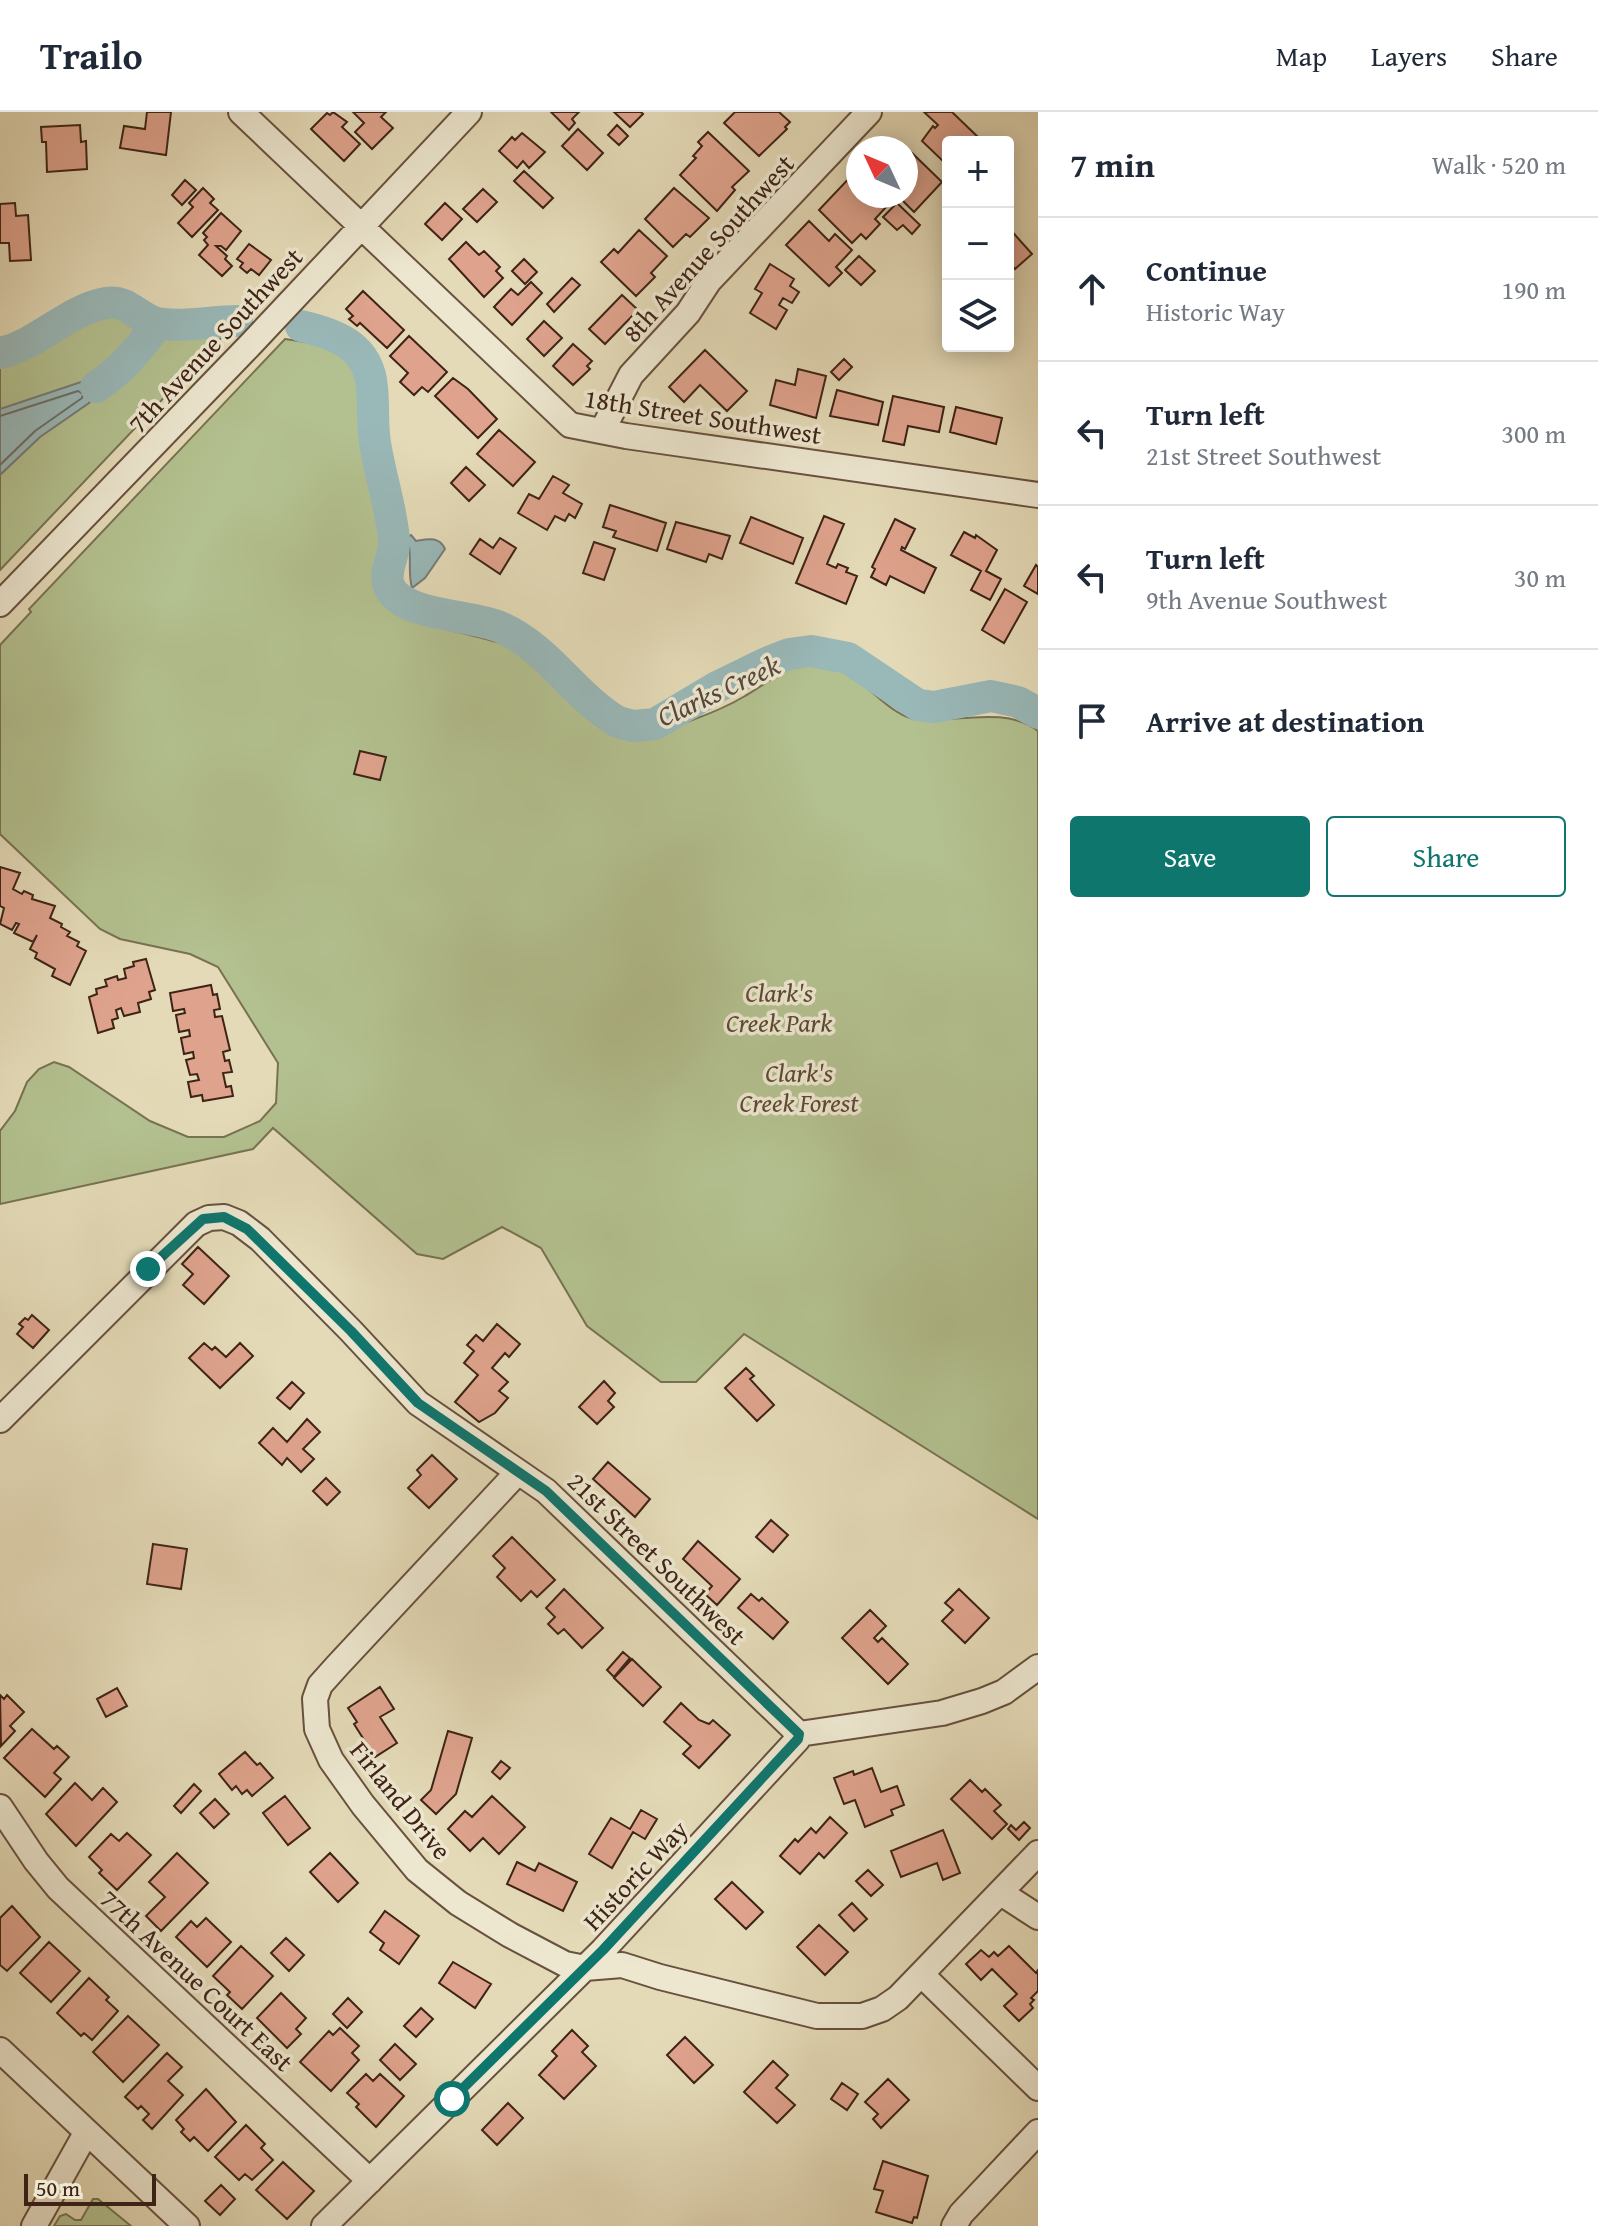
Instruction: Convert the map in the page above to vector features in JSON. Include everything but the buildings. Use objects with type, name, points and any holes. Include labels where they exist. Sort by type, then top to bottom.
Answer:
[{"type":"street","name":"18th Street Southwest","points":[[241,112],[570,425],[1038,495]]},
{"type":"street","name":"7th Avenue Southwest","points":[[0,604],[469,112]]},
{"type":"street","name":"8th Avenue Southwest","points":[[602,431],[631,375],[688,313],[709,281],[869,112]]},
{"type":"street","name":"21st Street Southwest","points":[[0,1420],[180,1238],[203,1219],[216,1216],[239,1223],[260,1239],[418,1403],[546,1491],[799,1734]]},
{"type":"street","name":"Firland Drive","points":[[518,1472],[442,1550],[320,1685],[315,1699],[317,1729],[331,1760],[363,1805],[417,1870],[458,1903],[565,1964],[585,1968],[622,1965],[790,2010],[836,2017],[862,2016],[882,2009],[898,1998],[1038,1853]]},
{"type":"street","points":[[799,1734],[942,1713],[1004,1692],[1038,1667]]},
{"type":"street","name":"Historic Way","points":[[324,2226],[585,1968],[798,1739],[799,1734]]},
{"type":"street","name":"77th Avenue Court East","points":[[0,1807],[58,1888],[370,2181]]},
{"type":"street","points":[[1001,1893],[1038,1917]]},
{"type":"street","points":[[922,1975],[1038,2088]]},
{"type":"street","points":[[0,2050],[187,2226]]},
{"type":"street","points":[[954,2226],[961,2214],[1038,2132]]},
{"type":"street","points":[[34,2226],[86,2133]]},
{"type":"green space","points":[[105,303],[122,305],[159,323],[237,321],[0,570],[0,353],[26,344]]},
{"type":"green space","name":"Clark's Creek Park","points":[[285,339],[333,346],[352,359],[360,370],[365,390],[365,429],[387,534],[379,578],[381,596],[386,604],[409,618],[516,649],[544,669],[587,711],[617,730],[643,734],[690,721],[735,702],[784,671],[810,663],[842,670],[907,717],[934,720],[997,717],[1026,723],[1038,731],[1038,1519],[744,1334],[696,1382],[661,1382],[587,1326],[541,1248],[502,1227],[443,1259],[417,1254],[273,1128],[253,1149],[0,1204],[0,1131],[15,1111],[27,1082],[39,1069],[54,1062],[69,1067],[150,1121],[188,1137],[224,1137],[260,1121],[276,1103],[278,1063],[218,967],[190,954],[120,939],[100,929],[0,834],[0,645],[31,612],[29,609]]},
{"type":"green space","points":[[93,2199],[98,2199],[131,2226],[54,2226],[60,2216],[66,2214],[81,2220]]},
{"type":"water","points":[[81,382],[90,382],[96,387],[96,393],[89,403],[40,437],[0,475],[0,409]]},
{"type":"water","points":[[411,535],[416,541],[436,540],[445,549],[425,578],[412,588],[407,537]]},
{"type":"waterway","name":"Clarks Creek","points":[[0,353],[27,343],[78,313],[106,303],[127,306],[157,323],[186,325],[237,321]]},
{"type":"waterway","name":"Clarks Creek","points":[[96,387],[130,358],[158,323]]},
{"type":"waterway","name":"Clarks Creek","points":[[301,326],[326,333],[348,344],[365,362],[370,374],[375,443],[394,539],[388,580],[396,596],[422,609],[487,623],[517,636],[618,722],[633,726],[655,724],[717,687],[764,664],[789,654],[811,651],[848,658],[918,705],[934,707],[991,696],[1018,702],[1038,713]]},
{"type":"route","points":[[148,1269],[203,1219],[216,1216],[239,1223],[277,1256],[418,1403],[546,1491],[799,1734],[798,1739],[603,1950],[452,2099]]},
{"type":"park label","name":"Clark's Creek Forest","points":[[799,1087]]}]
